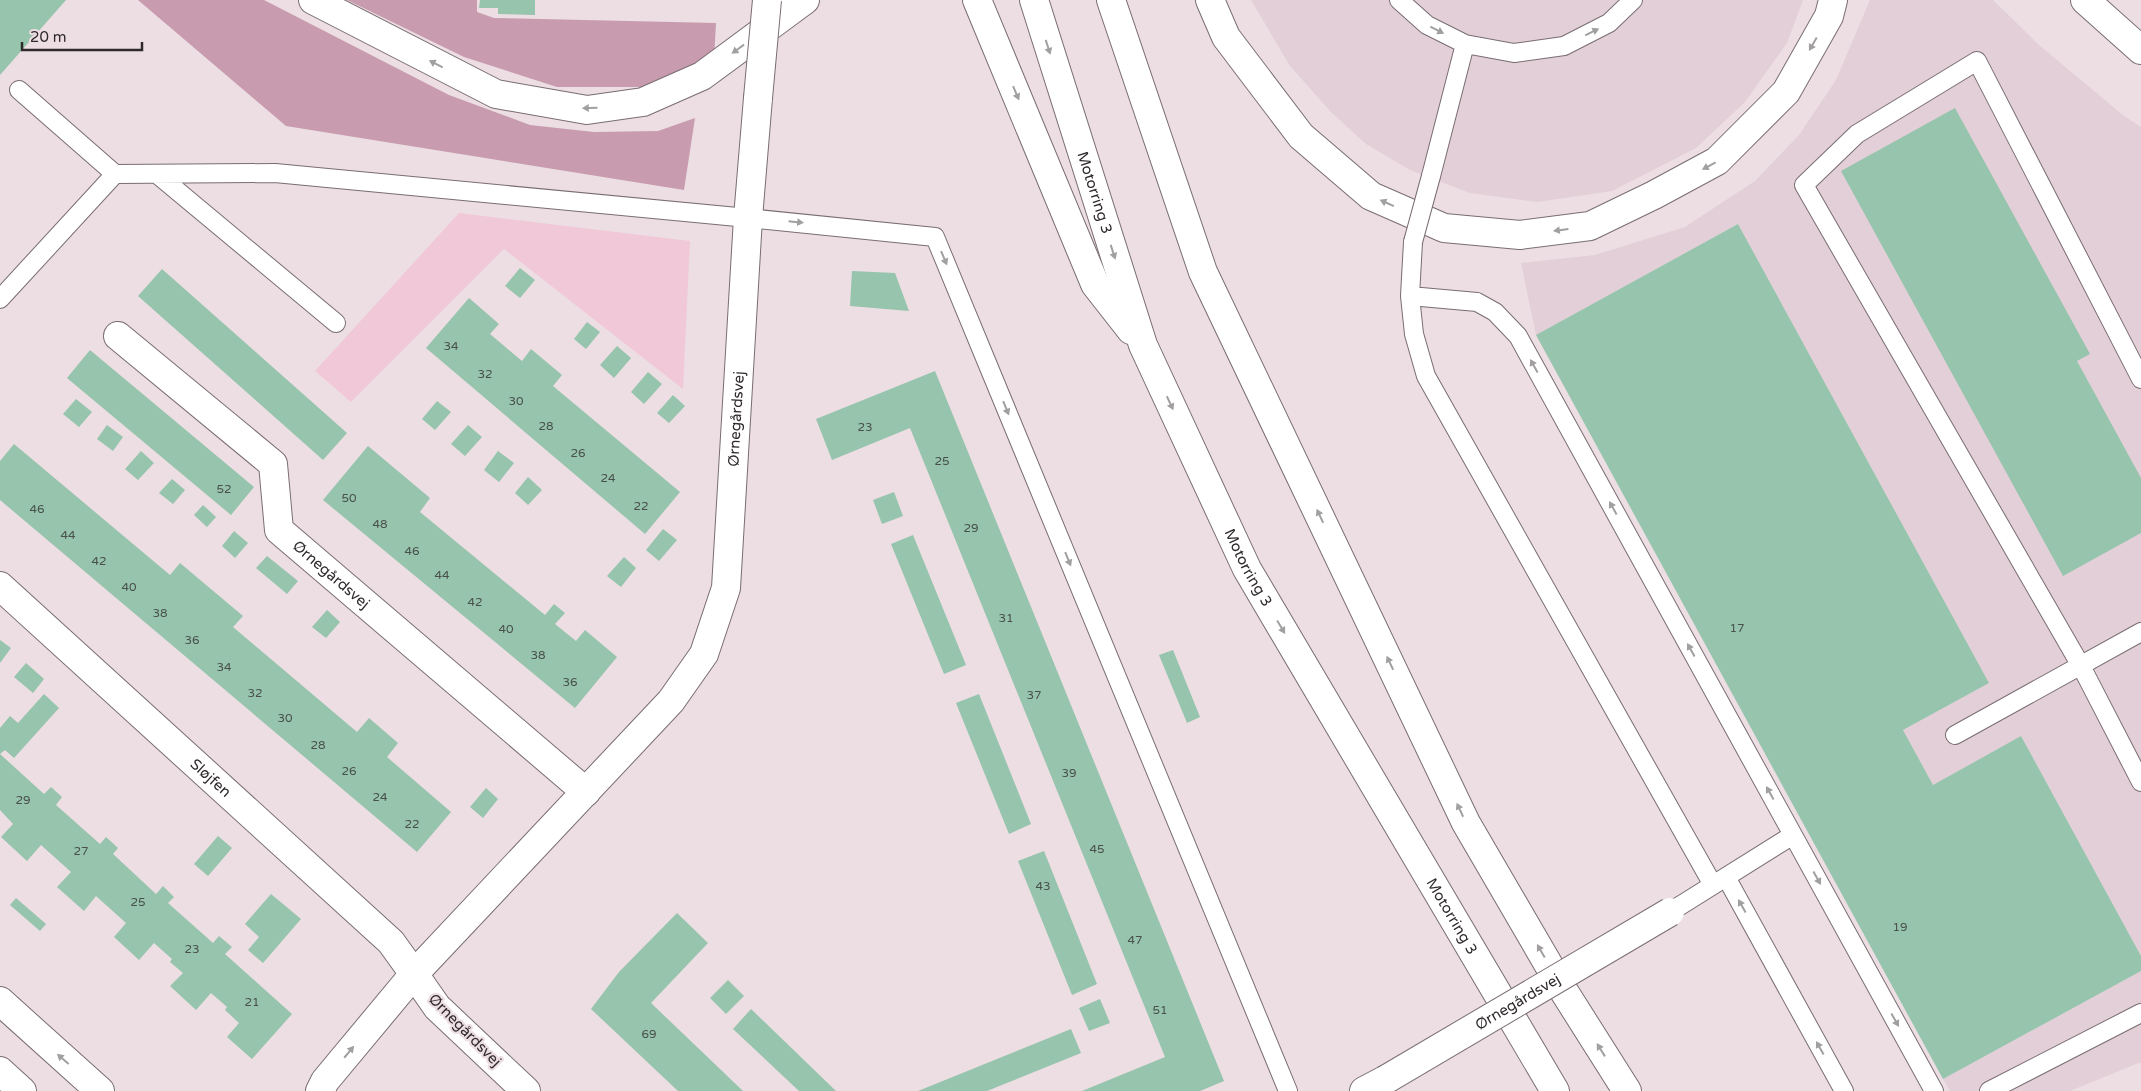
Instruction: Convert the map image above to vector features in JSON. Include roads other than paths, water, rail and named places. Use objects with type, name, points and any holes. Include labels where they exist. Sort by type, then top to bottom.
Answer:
[{"type":"main road","points":[[312,0],[496,94],[587,110],[643,102],[702,76],[806,0]]},
{"type":"main road","name":"Ørnegårdsvej","points":[[526,1091],[437,1007],[414,974],[671,701],[704,654],[726,588],[748,218],[767,0]]},
{"type":"main road","points":[[977,0],[1095,284],[1143,345]]},
{"type":"main road","name":"Motorring 3","points":[[1034,0],[1143,345],[1247,570],[1555,1091]]},
{"type":"main road","points":[[1111,0],[1203,272],[1466,823],[1565,993],[1626,1091]]},
{"type":"main road","points":[[1210,0],[1226,37],[1301,136],[1371,196],[1444,228],[1520,235],[1590,226],[1717,162],[1786,92],[1829,16],[1833,0]]},
{"type":"main road","points":[[2086,0],[2141,50]]},
{"type":"main road","name":"Ørnegårdsvej","points":[[118,336],[273,464],[279,530],[586,792]]},
{"type":"main road","name":"Sløjfen","points":[[0,586],[391,942],[414,974]]},
{"type":"main road","name":"Ørnegårdsvej","points":[[1374,1085],[1670,912]]},
{"type":"main road","points":[[320,1091],[325,1081],[414,974]]},
{"type":"main road","points":[[0,1001],[100,1091]]},
{"type":"main road","points":[[0,1072],[22,1091]]},
{"type":"lane","points":[[1399,0],[1428,25],[1465,44],[1514,53],[1564,46],[1609,23],[1633,0]]},
{"type":"lane","points":[[1465,44],[1412,242],[1410,296],[1414,334],[1426,376],[1719,881],[1844,1091]]},
{"type":"lane","points":[[2140,374],[1977,61],[1857,134],[1804,185],[2081,666],[2141,782]]},
{"type":"lane","points":[[19,90],[115,174],[275,173],[935,237],[1288,1091]]},
{"type":"lane","points":[[0,299],[115,174]]},
{"type":"lane","points":[[157,174],[336,323]]},
{"type":"lane","points":[[1410,296],[1477,302],[1495,312],[1518,336],[1934,1091]]},
{"type":"lane","points":[[1955,735],[2141,632]]},
{"type":"lane","points":[[1670,912],[1793,835]]},
{"type":"lane","points":[[1989,1091],[2141,1013]]}]
